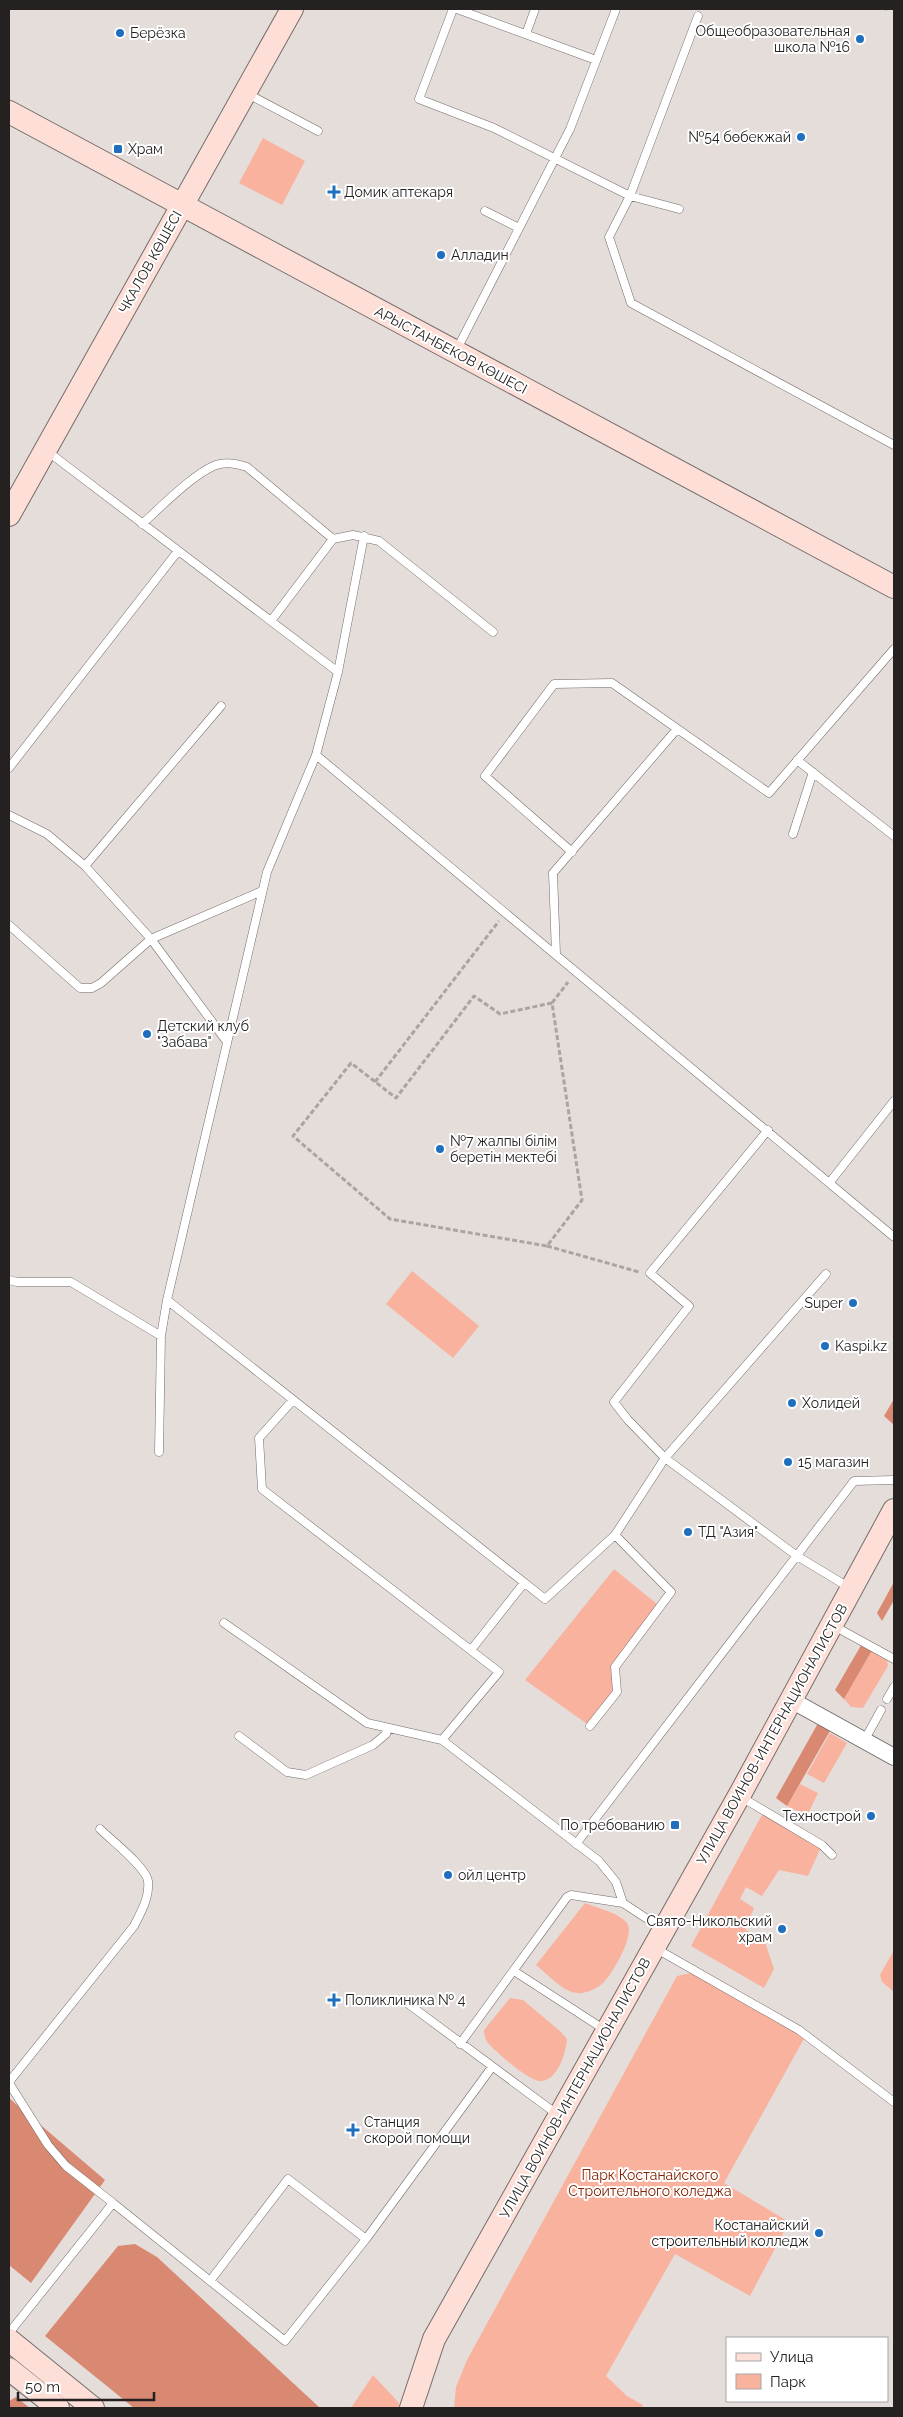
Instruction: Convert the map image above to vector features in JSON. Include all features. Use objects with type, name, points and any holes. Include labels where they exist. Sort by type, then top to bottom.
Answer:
[{"type":"street","name":"ЧКАЛОВ КӨШЕСІ","points":[[9,515],[292,9]]},
{"type":"street","name":"АРЫСТАНБЕКОВ КӨШЕСІ","points":[[9,112],[894,587]]},
{"type":"street","name":"УЛИЦА ВОИНОВ-ИНТЕРНАЦИОНАЛИСТОВ","points":[[412,2408],[434,2339],[739,1796],[894,1510]]},
{"type":"street","points":[[791,1700],[894,1757]]},
{"type":"street","points":[[9,2340],[93,2408]]},
{"type":"street","points":[[9,2368],[58,2408]]},
{"type":"lane","points":[[453,9],[419,99],[494,128],[556,157],[630,196],[679,209]]},
{"type":"lane","points":[[457,9],[596,60]]},
{"type":"lane","points":[[526,34],[536,9]]},
{"type":"lane","points":[[455,352],[570,129],[616,9]]},
{"type":"lane","points":[[698,16],[630,196],[609,237],[631,303],[894,445]]},
{"type":"lane","points":[[244,92],[318,131]]},
{"type":"lane","points":[[485,211],[520,228]]},
{"type":"lane","points":[[45,450],[338,672]]},
{"type":"lane","points":[[142,524],[205,469],[220,464],[235,463],[247,467],[333,539],[364,536],[378,540],[493,632]]},
{"type":"lane","points":[[159,1452],[161,1336],[167,1300],[262,891],[267,872],[316,755],[338,672],[364,536]]},
{"type":"lane","points":[[270,621],[333,539]]},
{"type":"lane","points":[[9,768],[178,551]]},
{"type":"lane","points":[[572,852],[485,776],[554,684],[612,683],[769,793],[894,649]]},
{"type":"lane","points":[[85,866],[221,706]]},
{"type":"lane","points":[[556,954],[553,873],[677,730]]},
{"type":"lane","points":[[316,755],[894,1237]]},
{"type":"lane","points":[[797,760],[894,836]]},
{"type":"lane","points":[[794,834],[813,772]]},
{"type":"lane","points":[[9,815],[47,834],[85,866],[151,939],[227,1042]]},
{"type":"lane","points":[[9,925],[80,988],[92,988],[101,983],[151,939],[262,891]]},
{"type":"lane","points":[[830,1182],[894,1100]]},
{"type":"lane","points":[[768,1130],[650,1274],[689,1306],[614,1402],[665,1458],[797,1556],[852,1589]]},
{"type":"lane","points":[[167,1300],[545,1599],[615,1535],[665,1458],[826,1274]]},
{"type":"lane","points":[[9,1280],[17,1282],[71,1282],[161,1336]]},
{"type":"lane","points":[[293,1400],[259,1438],[262,1489],[498,1672],[442,1740]]},
{"type":"lane","points":[[576,1844],[854,1481],[894,1480]]},
{"type":"lane","points":[[590,1726],[617,1692],[615,1667],[671,1592],[615,1535]]},
{"type":"lane","points":[[470,1650],[524,1583]]},
{"type":"lane","points":[[224,1623],[367,1722],[442,1740],[599,1861],[616,1882],[623,1903],[658,1938],[799,2030],[894,2102]]},
{"type":"lane","points":[[832,1625],[894,1659]]},
{"type":"lane","points":[[887,1699],[894,1687]]},
{"type":"lane","points":[[864,1741],[881,1710]]},
{"type":"lane","points":[[239,1736],[287,1772],[306,1775],[373,1745],[386,1734],[388,1728]]},
{"type":"lane","points":[[739,1796],[822,1844],[832,1855]]},
{"type":"lane","points":[[100,1830],[139,1867],[148,1880],[145,1904],[134,1926],[9,2082],[48,2145],[66,2166],[284,2341],[366,2239],[492,2068]]},
{"type":"lane","points":[[460,2044],[567,1897],[571,1895],[623,1903]]},
{"type":"lane","points":[[514,1971],[607,2031]]},
{"type":"lane","points":[[402,2000],[492,2068],[560,2116]]},
{"type":"lane","points":[[210,2281],[288,2179],[366,2239]]},
{"type":"lane","points":[[9,2333],[113,2203]]},
{"type":"path","points":[[375,1082],[505,912]]},
{"type":"path","points":[[576,972],[552,1003],[500,1014],[474,996],[396,1098],[351,1063],[293,1136],[390,1219],[547,1246],[650,1274]]},
{"type":"path","points":[[547,1246],[582,1200],[552,1003]]},
{"type":"green space","points":[[263,138],[305,161],[282,205],[239,183]]},
{"type":"green space","points":[[412,1271],[479,1326],[453,1358],[386,1304]]},
{"type":"green space","points":[[614,1569],[657,1604],[611,1666],[613,1691],[590,1726],[525,1680]]},
{"type":"green space","points":[[875,1645],[886,1654],[888,1666],[863,1708],[851,1707],[844,1699]]},
{"type":"green space","points":[[830,1733],[847,1743],[824,1783],[807,1774]]},
{"type":"green space","points":[[800,1784],[818,1793],[807,1816],[787,1806]]},
{"type":"green space","points":[[764,1811],[822,1845],[808,1876],[779,1870],[762,1896],[746,1887],[740,1899],[754,1908],[745,1929],[765,1942],[774,1969],[764,1988],[691,1946]]},
{"type":"green space","points":[[585,1903],[613,1913],[623,1919],[629,1928],[626,1945],[622,1954],[602,1984],[583,1993],[577,1993],[561,1986],[536,1965]]},
{"type":"green space","points":[[894,1950],[894,1992],[882,1982],[880,1975]]},
{"type":"green space","name":"Парк Костанайского Строительного коледжа","points":[[691,1973],[806,2035],[724,2183],[789,2222],[750,2296],[675,2254],[606,2376],[627,2396],[643,2405],[642,2408],[454,2408],[456,2387],[467,2360],[677,1976]]},
{"type":"green space","points":[[510,1998],[523,2000],[567,2039],[565,2052],[556,2072],[545,2080],[539,2081],[520,2071],[489,2044],[486,2039],[484,2030]]},
{"type":"green space","points":[[373,2375],[399,2403],[399,2408],[351,2408]]},
{"type":"shaded area","points":[[894,1399],[894,1425],[884,1416]]},
{"type":"shaded area","points":[[894,1582],[894,1600],[882,1621],[877,1613]]},
{"type":"shaded area","points":[[863,1642],[875,1645],[844,1699],[835,1690]]},
{"type":"shaded area","points":[[834,1724],[787,1806],[776,1798],[817,1725]]},
{"type":"shaded area","points":[[9,2098],[105,2180],[31,2283],[9,2265]]},
{"type":"shaded area","points":[[135,2244],[157,2257],[320,2408],[134,2408],[45,2336],[118,2246]]},
{"type":"shaded area","points":[[16,2397],[30,2408],[9,2408],[9,2401]]},
{"type":"place","name":"Берёзка","points":[[120,33]]},
{"type":"place","name":"Общеобразовательная школа №16","points":[[860,39]]},
{"type":"place","name":"№54 бөбекжай","points":[[801,137]]},
{"type":"place","name":"Храм","points":[[118,149]]},
{"type":"place","name":"Домик аптекаря","points":[[334,192]]},
{"type":"place","name":"Алладин","points":[[441,255]]},
{"type":"place","name":"Детский клуб \"Забава\"","points":[[147,1034]]},
{"type":"place","name":"№7 жалпы білім беретін мектебі","points":[[440,1149]]},
{"type":"place","name":"Super","points":[[853,1303]]},
{"type":"place","name":"Kaspi.kz","points":[[825,1346]]},
{"type":"place","name":"Холидей","points":[[792,1403]]},
{"type":"place","name":"15 магазин","points":[[788,1462]]},
{"type":"place","name":"ТД \"Азия\"","points":[[688,1532]]},
{"type":"place","name":"Технострой","points":[[871,1816]]},
{"type":"place","name":"По требованию","points":[[675,1825]]},
{"type":"place","name":"ойл центр","points":[[448,1875]]},
{"type":"place","name":"Свято-Никольский храм","points":[[782,1929]]},
{"type":"place","name":"Поликлиника № 4","points":[[334,2000]]},
{"type":"place","name":"Станция скорой помощи","points":[[353,2130]]},
{"type":"place","name":"Костанайский строительный колледж","points":[[819,2233]]}]
